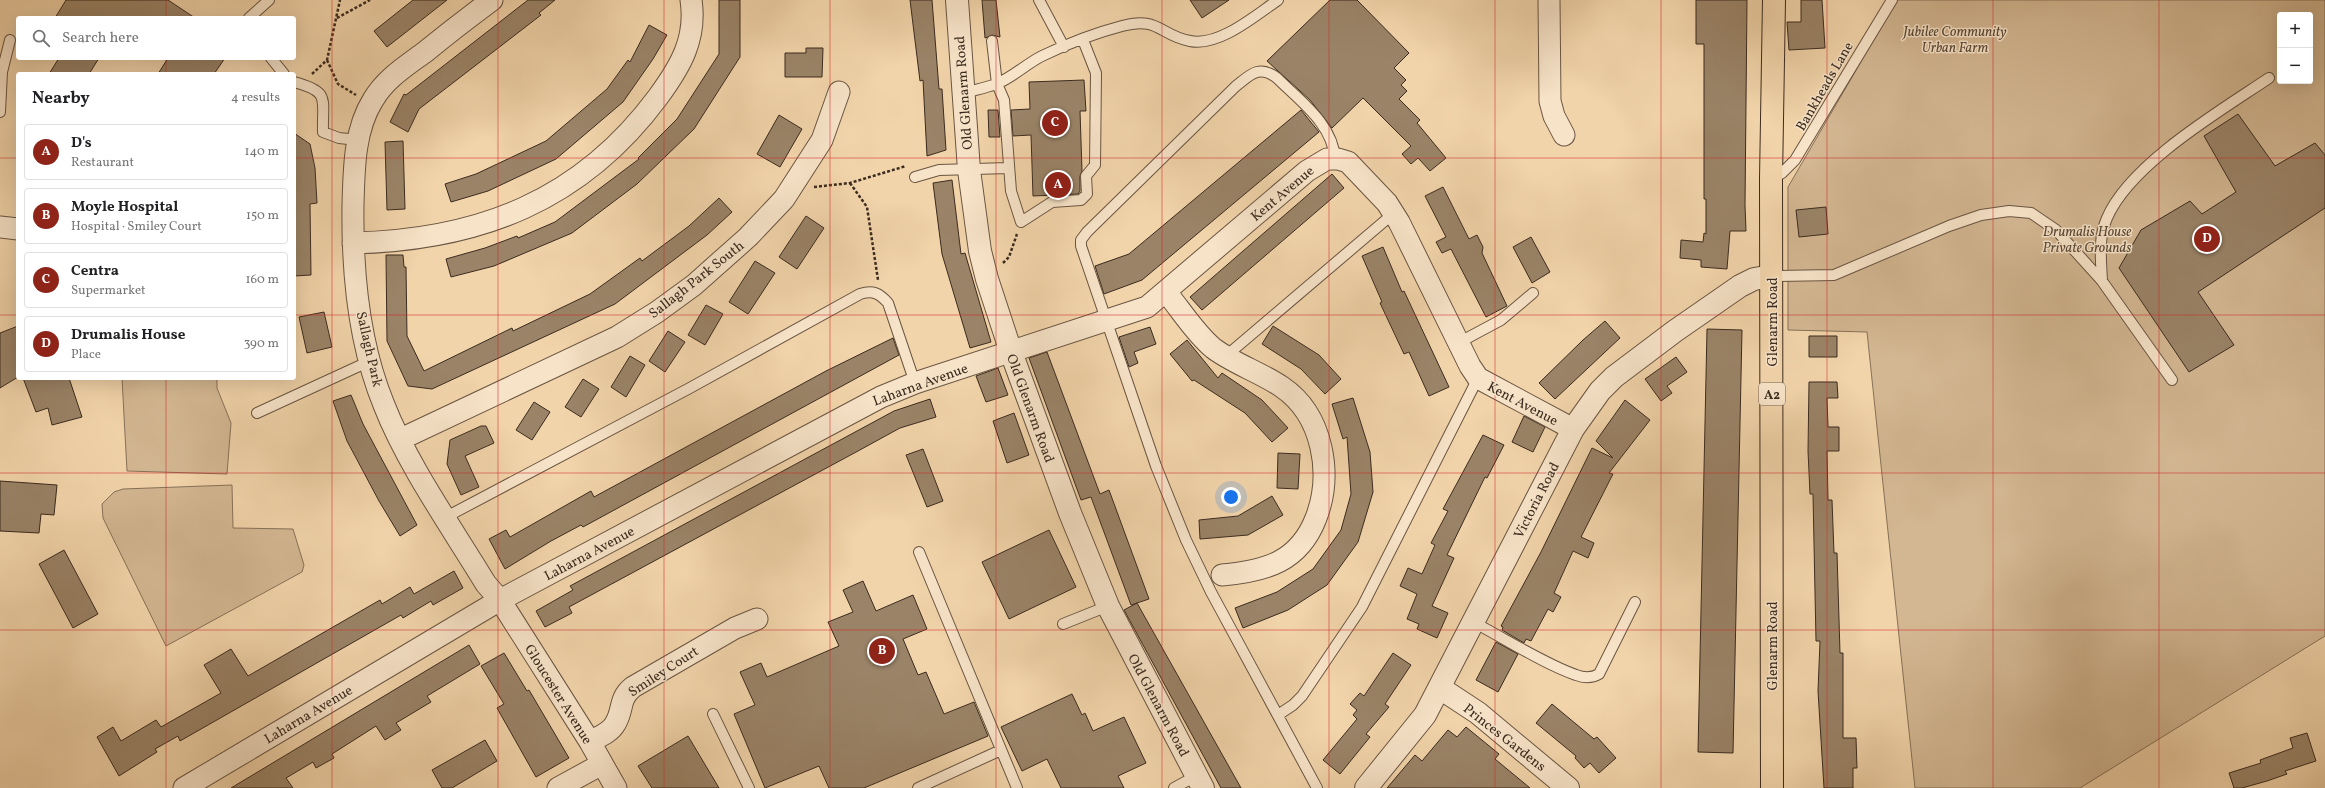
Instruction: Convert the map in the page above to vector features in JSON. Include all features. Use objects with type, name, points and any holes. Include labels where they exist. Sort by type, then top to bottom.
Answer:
[{"type":"main road","name":"Glenarm Road","points":[[1772,788],[1771,179],[1774,0]]},
{"type":"street","name":"Sallagh Park","points":[[492,0],[394,75],[372,102],[358,140],[354,174],[353,243],[355,275],[370,361],[384,405],[401,439],[446,517],[486,584],[500,600]]},
{"type":"street","points":[[353,243],[396,242],[422,238],[474,226],[527,206],[570,181],[635,127],[667,84],[690,40],[693,24],[691,0]]},
{"type":"street","name":"Old Glenarm Road","points":[[957,0],[969,170],[980,251],[987,279],[1011,352],[1070,513],[1108,606],[1200,782]]},
{"type":"street","points":[[1549,0],[1550,101],[1554,116],[1564,135]]},
{"type":"street","name":"Sallagh Park South","points":[[401,439],[616,337],[657,312],[706,275],[748,237],[787,195],[822,140],[839,92]]},
{"type":"street","name":"Kent Avenue","points":[[1011,352],[1105,322],[1148,306],[1311,168],[1323,161],[1335,158],[1351,164],[1394,213],[1458,343],[1478,378],[1573,429]]},
{"type":"street","points":[[0,227],[16,229]]},
{"type":"street","name":"Victoria Road","points":[[1366,788],[1425,715],[1573,429],[1588,406],[1614,377],[1668,336],[1740,286],[1754,279],[1772,276]]},
{"type":"street","points":[[1166,292],[1206,340],[1226,356],[1282,387],[1306,413],[1320,443],[1324,480],[1322,500],[1315,521],[1306,538],[1293,553],[1276,564],[1263,569],[1222,575]]},
{"type":"street","name":"Laharna Avenue","points":[[184,788],[500,600],[860,407],[915,383],[1011,352]]},
{"type":"street","name":"Gloucester Avenue","points":[[500,600],[590,742],[616,788]]},
{"type":"street","name":"Smiley Court","points":[[590,742],[607,732],[615,724],[624,696],[633,687],[735,628],[757,619]]},
{"type":"street","name":"Princes Gardens","points":[[1440,688],[1478,713],[1568,788]]},
{"type":"street","points":[[558,788],[602,764]]},
{"type":"lane","points":[[251,16],[269,0]]},
{"type":"lane","points":[[1039,0],[1064,47]]},
{"type":"lane","points":[[964,93],[997,84],[1042,56],[1064,47],[1139,22],[1156,25],[1173,36],[1191,42],[1207,40],[1232,32],[1278,0]]},
{"type":"lane","name":"Bankheads Lane","points":[[1771,179],[1782,173],[1795,160],[1892,0]]},
{"type":"lane","points":[[0,112],[2,72],[10,40]]},
{"type":"lane","points":[[992,41],[997,84],[1004,100],[1011,191],[1021,222],[1052,202],[1081,200],[1087,194],[1086,176],[1095,165],[1096,73],[1082,40]]},
{"type":"lane","points":[[272,60],[282,72]]},
{"type":"lane","points":[[1317,788],[1211,592],[1186,540],[1156,466],[1105,322],[1081,246],[1081,240],[1086,232],[1248,76],[1264,71],[1277,78],[1327,130],[1334,146],[1335,158]]},
{"type":"lane","points":[[2102,281],[2100,244],[2107,218],[2125,190],[2159,156],[2203,123],[2268,78]]},
{"type":"lane","points":[[299,84],[315,88],[322,96],[323,132],[339,138],[358,140]]},
{"type":"lane","points":[[914,177],[939,170],[1009,168]]},
{"type":"lane","points":[[1772,276],[1834,275],[1949,226],[1981,215],[2009,211],[2031,214],[2056,230],[2102,281],[2172,380]]},
{"type":"lane","points":[[1226,356],[1394,213]]},
{"type":"lane","points":[[446,517],[688,389],[860,294],[870,291],[879,294],[888,303],[915,383]]},
{"type":"lane","points":[[1458,343],[1501,320],[1533,293]]},
{"type":"lane","points":[[257,413],[370,361]]},
{"type":"lane","points":[[1278,716],[1302,696],[1358,613],[1478,378]]},
{"type":"lane","points":[[919,552],[1017,788]]},
{"type":"lane","points":[[1473,622],[1560,668],[1576,675],[1591,677],[1600,674],[1635,602]]},
{"type":"lane","points":[[1063,624],[1108,606]]},
{"type":"lane","points":[[713,714],[749,788]]},
{"type":"lane","points":[[918,788],[1001,750]]},
{"type":"lane","points":[[1174,788],[1200,782]]},
{"type":"path","points":[[299,84],[327,60],[340,0]]},
{"type":"path","points":[[337,18],[370,0]]},
{"type":"path","points":[[327,60],[338,84],[372,102]]},
{"type":"path","points":[[812,187],[850,183],[903,167]]},
{"type":"path","points":[[850,183],[867,207],[879,294]]},
{"type":"path","points":[[987,279],[1009,256],[1021,222]]},
{"type":"green space","name":"Drumalis House Private Grounds","points":[[1897,0],[2325,0],[2325,636],[2080,788],[1915,788],[1867,332],[1788,330],[1788,187]]},
{"type":"green space","points":[[122,380],[217,380],[217,388],[231,423],[227,474],[127,471]]},
{"type":"green space","points":[[232,485],[233,528],[293,529],[304,565],[302,572],[166,646],[103,518],[102,504],[114,492],[123,489]]},
{"type":"building","points":[[66,0],[168,0],[192,16],[56,16]]},
{"type":"building","points":[[413,0],[447,0],[387,47],[374,31]]},
{"type":"building","points":[[528,0],[555,0],[539,13],[541,15],[419,109],[408,132],[390,122],[404,94],[406,95]]},
{"type":"building","points":[[719,0],[740,0],[740,57],[694,129],[637,184],[572,233],[494,266],[451,277],[446,259],[485,248],[517,236],[518,238],[555,222],[639,159],[638,158],[677,119],[719,54]]},
{"type":"building","points":[[910,0],[932,0],[939,89],[942,89],[946,150],[927,156],[923,80],[920,81]]},
{"type":"building","points":[[982,0],[996,0],[1000,37],[992,35],[985,38]]},
{"type":"building","points":[[1190,0],[1229,0],[1202,18]]},
{"type":"building","points":[[1330,0],[1357,0],[1409,53],[1394,68],[1406,80],[1401,85],[1407,91],[1399,99],[1420,120],[1417,123],[1446,158],[1430,171],[1418,158],[1411,164],[1402,154],[1411,146],[1363,98],[1332,128],[1310,100],[1267,61]]},
{"type":"building","points":[[1696,0],[1747,0],[1746,231],[1730,231],[1727,269],[1701,267],[1701,260],[1680,258],[1681,240],[1703,242],[1704,233],[1706,234],[1706,199],[1704,199],[1704,44],[1696,44]]},
{"type":"building","points":[[1801,0],[1822,0],[1825,48],[1789,50],[1787,22],[1801,22]]},
{"type":"building","points":[[649,25],[667,35],[653,59],[623,102],[556,159],[488,191],[451,202],[445,184],[476,174],[546,141],[607,89],[628,60],[630,62]]},
{"type":"building","points":[[806,48],[823,48],[822,77],[785,77],[785,53],[806,53]]},
{"type":"building","points":[[58,60],[98,60],[90,72],[50,72]]},
{"type":"building","points":[[167,60],[224,60],[215,72],[159,72]]},
{"type":"building","points":[[1084,80],[1086,111],[1080,111],[1082,171],[1080,176],[1080,191],[1078,194],[1033,196],[1031,135],[1013,136],[1011,110],[1030,109],[1029,82]]},
{"type":"building","points":[[988,110],[998,110],[1000,137],[989,137]]},
{"type":"building","points":[[1301,110],[1319,132],[1142,280],[1104,294],[1095,266],[1129,254]]},
{"type":"building","points":[[2238,114],[2275,166],[2315,143],[2325,155],[2325,208],[2198,292],[2234,345],[2189,372],[2119,268],[2141,230],[2190,201],[2202,214],[2236,192],[2204,136]]},
{"type":"building","points":[[779,115],[802,129],[780,167],[757,154]]},
{"type":"building","points":[[296,134],[310,144],[315,168],[317,203],[310,204],[311,275],[296,276]]},
{"type":"building","points":[[403,141],[405,209],[387,210],[385,142]]},
{"type":"building","points":[[1332,174],[1344,188],[1202,310],[1190,297]]},
{"type":"building","points":[[952,180],[961,254],[965,253],[991,342],[970,348],[942,254],[933,183]]},
{"type":"building","points":[[1443,187],[1469,239],[1477,235],[1483,247],[1482,253],[1507,306],[1486,317],[1451,249],[1442,253],[1436,242],[1446,237],[1425,196]]},
{"type":"building","points":[[719,198],[732,212],[707,235],[615,304],[432,389],[408,386],[387,341],[386,255],[403,255],[404,267],[406,267],[407,336],[424,371],[512,328],[513,331],[590,294],[640,258],[642,261],[689,226]]},
{"type":"building","points":[[1826,207],[1828,234],[1799,237],[1796,210]]},
{"type":"building","points":[[806,216],[824,228],[797,269],[779,257]]},
{"type":"building","points":[[1531,237],[1550,272],[1532,283],[1513,247]]},
{"type":"building","points":[[1383,247],[1402,292],[1404,291],[1449,387],[1429,396],[1409,352],[1404,354],[1380,303],[1382,302],[1362,256]]},
{"type":"building","points":[[755,261],[775,273],[748,314],[729,302]]},
{"type":"building","points":[[706,305],[723,314],[705,345],[688,335]]},
{"type":"building","points":[[324,312],[332,347],[307,353],[299,317]]},
{"type":"building","points":[[1605,321],[1620,338],[1555,399],[1539,383],[1583,340]]},
{"type":"building","points":[[1273,326],[1319,355],[1341,379],[1325,394],[1301,369],[1262,344]]},
{"type":"building","points":[[16,327],[16,378],[0,388],[0,333]]},
{"type":"building","points":[[1150,327],[1156,344],[1134,352],[1138,363],[1129,367],[1119,337]]},
{"type":"building","points":[[1707,329],[1742,330],[1733,753],[1698,752]]},
{"type":"building","points":[[668,331],[685,342],[665,372],[649,361]]},
{"type":"building","points":[[1809,336],[1837,336],[1837,357],[1809,357]]},
{"type":"building","points":[[893,338],[899,355],[583,527],[581,525],[551,541],[505,569],[489,539],[506,530],[510,537],[591,491],[594,497],[826,371]]},
{"type":"building","points":[[1187,340],[1218,378],[1222,373],[1262,400],[1288,428],[1272,442],[1245,413],[1194,380],[1192,381],[1170,354]]},
{"type":"building","points":[[1047,352],[1100,494],[1109,490],[1149,599],[1131,605],[1091,497],[1081,500],[1029,358]]},
{"type":"building","points":[[630,356],[645,365],[626,397],[611,387]]},
{"type":"building","points":[[1676,357],[1687,372],[1667,386],[1672,393],[1661,401],[1645,379]]},
{"type":"building","points":[[998,368],[1008,395],[986,402],[976,376]]},
{"type":"building","points":[[583,379],[599,389],[581,417],[565,407]]},
{"type":"building","points":[[24,380],[70,380],[82,417],[52,425],[48,408],[36,412]]},
{"type":"building","points":[[1809,382],[1837,382],[1838,398],[1827,398],[1828,427],[1839,427],[1839,451],[1827,451],[1828,500],[1832,500],[1834,553],[1837,553],[1840,653],[1843,653],[1843,738],[1856,738],[1857,768],[1853,768],[1853,788],[1824,788],[1818,691],[1820,641],[1816,641],[1813,494],[1810,494],[1808,451]]},
{"type":"building","points":[[351,395],[363,424],[417,525],[400,536],[379,501],[347,441],[333,401]]},
{"type":"building","points":[[1353,398],[1370,452],[1373,492],[1358,542],[1327,585],[1288,610],[1243,628],[1235,608],[1277,592],[1313,569],[1341,530],[1351,494],[1347,437],[1343,439],[1332,404]]},
{"type":"building","points":[[930,399],[936,417],[900,428],[569,607],[572,613],[545,627],[536,611],[573,590],[570,586],[894,411]]},
{"type":"building","points":[[1625,400],[1650,420],[1609,473],[1613,474],[1581,537],[1594,543],[1588,558],[1573,551],[1554,593],[1561,597],[1553,612],[1548,609],[1531,641],[1526,639],[1524,643],[1502,630],[1503,627],[1501,626],[1541,552],[1592,448],[1613,458],[1596,441]]},
{"type":"building","points":[[534,402],[550,412],[532,440],[516,430]]},
{"type":"building","points":[[1014,413],[1029,455],[1007,463],[993,421]]},
{"type":"building","points":[[1524,416],[1545,427],[1533,452],[1512,442]]},
{"type":"building","points":[[481,426],[486,426],[494,443],[465,456],[479,487],[461,495],[447,464],[450,440]]},
{"type":"building","points":[[1483,435],[1504,445],[1487,478],[1485,477],[1447,555],[1454,558],[1432,606],[1448,613],[1437,638],[1417,629],[1419,624],[1407,619],[1417,594],[1400,586],[1408,568],[1422,574],[1435,545],[1431,543],[1448,511],[1443,509]]},
{"type":"building","points":[[923,449],[943,501],[927,507],[906,455]]},
{"type":"building","points":[[1278,453],[1300,454],[1298,489],[1277,488]]},
{"type":"building","points":[[0,481],[57,485],[54,515],[41,514],[39,533],[0,531]]},
{"type":"building","points":[[1272,496],[1283,515],[1248,535],[1200,539],[1199,520],[1238,516]]},
{"type":"building","points":[[1049,530],[1076,587],[1009,619],[982,562]]},
{"type":"building","points":[[64,550],[98,614],[73,628],[39,564]]},
{"type":"building","points":[[454,571],[463,588],[433,605],[431,601],[403,618],[401,615],[180,741],[178,736],[155,749],[157,752],[119,776],[97,737],[113,727],[121,741],[156,720],[161,727],[221,693],[204,665],[231,649],[248,676],[380,600],[382,604],[410,587],[414,594]]},
{"type":"building","points":[[863,581],[876,611],[913,595],[927,629],[903,639],[918,675],[926,672],[944,714],[974,702],[988,736],[864,788],[829,788],[819,766],[765,788],[734,714],[755,705],[740,672],[761,663],[767,677],[839,646],[828,622],[853,612],[843,590]]},
{"type":"building","points":[[1137,603],[1241,788],[1221,788],[1124,610]]},
{"type":"building","points":[[1496,642],[1518,654],[1498,692],[1476,680]]},
{"type":"building","points":[[469,645],[480,664],[427,696],[431,702],[396,723],[401,730],[385,740],[376,726],[332,754],[334,758],[316,768],[313,762],[286,778],[293,788],[231,788]]},
{"type":"building","points":[[504,653],[527,691],[529,690],[569,758],[536,777],[497,708],[504,704],[481,666]]},
{"type":"building","points":[[1393,653],[1411,665],[1385,704],[1389,707],[1366,734],[1370,737],[1340,774],[1323,760],[1357,719],[1353,715],[1357,710],[1350,704],[1360,693],[1364,696]]},
{"type":"building","points":[[1072,694],[1082,715],[1085,713],[1093,731],[1124,717],[1146,763],[1118,776],[1124,788],[1061,788],[1047,759],[1022,771],[1001,727]]},
{"type":"building","points":[[1552,704],[1594,739],[1597,737],[1616,758],[1599,773],[1590,763],[1584,768],[1575,758],[1576,756],[1536,723]]},
{"type":"building","points":[[1466,727],[1499,754],[1495,759],[1530,788],[1387,788],[1415,755],[1422,761],[1448,730],[1457,737]]},
{"type":"building","points":[[2307,733],[2316,761],[2285,771],[2287,774],[2267,781],[2242,788],[2234,788],[2229,773],[2261,763],[2260,760],[2293,748],[2290,738]]},
{"type":"building","points":[[688,736],[719,788],[652,788],[638,766]]},
{"type":"building","points":[[485,740],[497,761],[452,788],[442,788],[432,770]]},
{"type":"place","name":"Centra","points":[[1055,123]]},
{"type":"place","name":"D's","points":[[1058,185]]},
{"type":"place","name":"Drumalis House","points":[[2207,239]]},
{"type":"place","name":"Moyle Hospital","points":[[882,651]]},
{"type":"park label","name":"Jubilee Community Urban Farm","points":[[1955,40]]}]
